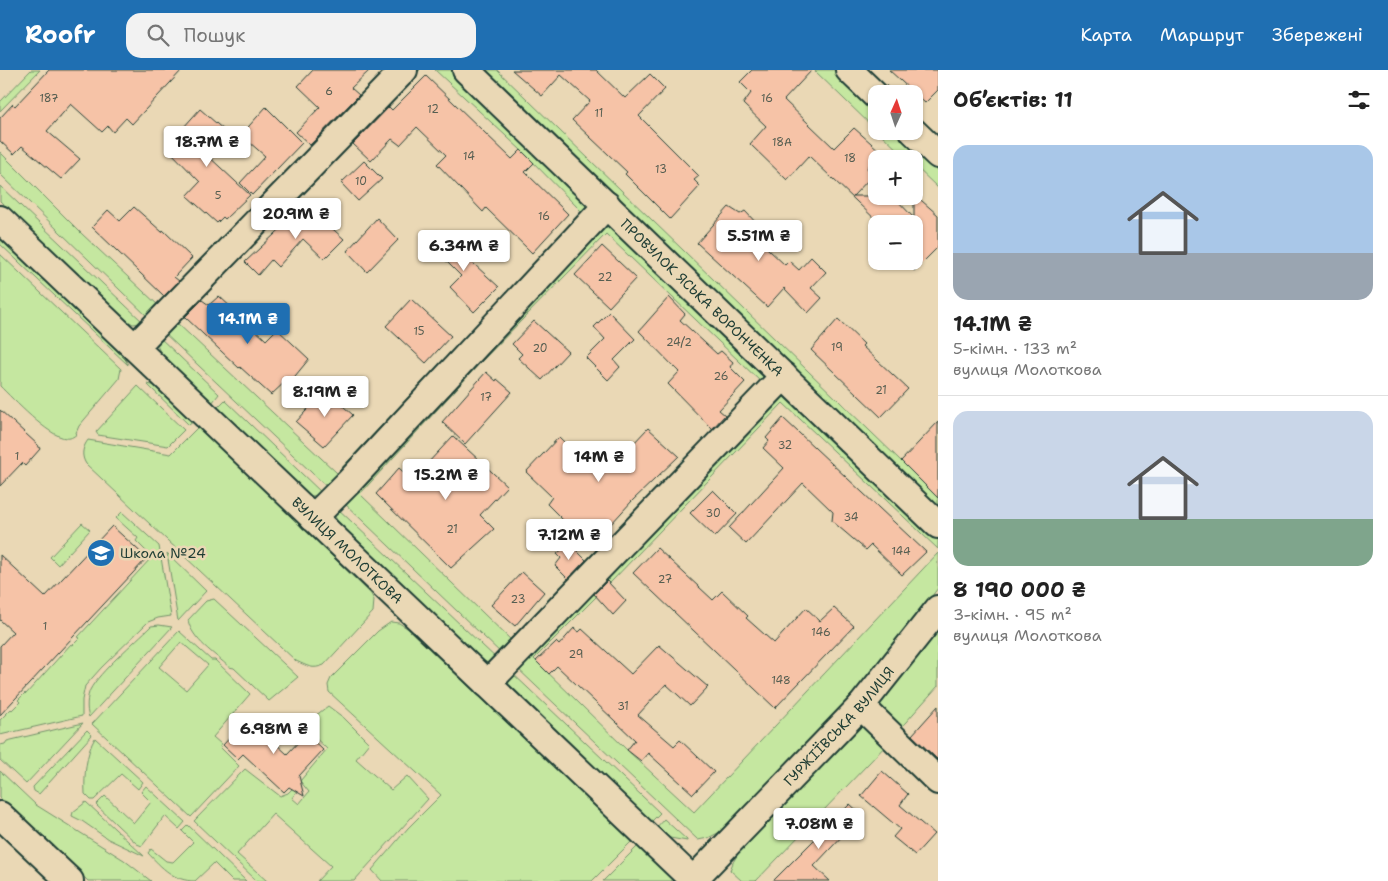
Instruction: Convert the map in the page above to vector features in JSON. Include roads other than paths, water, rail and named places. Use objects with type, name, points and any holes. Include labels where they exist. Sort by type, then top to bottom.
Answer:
[{"type":"street","points":[[135,347],[404,70]]},
{"type":"street","name":"ПРОВУЛОК ЯСЬКА ВОРОНЧЕНКА","points":[[466,70],[938,525]]},
{"type":"street","points":[[849,70],[868,88]]},
{"type":"street","points":[[922,140],[938,155]]},
{"type":"street","points":[[313,518],[348,483],[607,205]]},
{"type":"street","name":"ВУЛИЦЯ МОЛОТКОВА","points":[[0,219],[693,881]]},
{"type":"street","points":[[487,684],[784,376]]},
{"type":"street","name":"ГУРЖІЇВСЬКА ВУЛИЦЯ","points":[[693,881],[861,706],[938,609]]},
{"type":"street","points":[[861,706],[938,781]]},
{"type":"street","points":[[0,815],[70,881]]},
{"type":"place","name":"Школа №24","points":[[101,553]]}]
